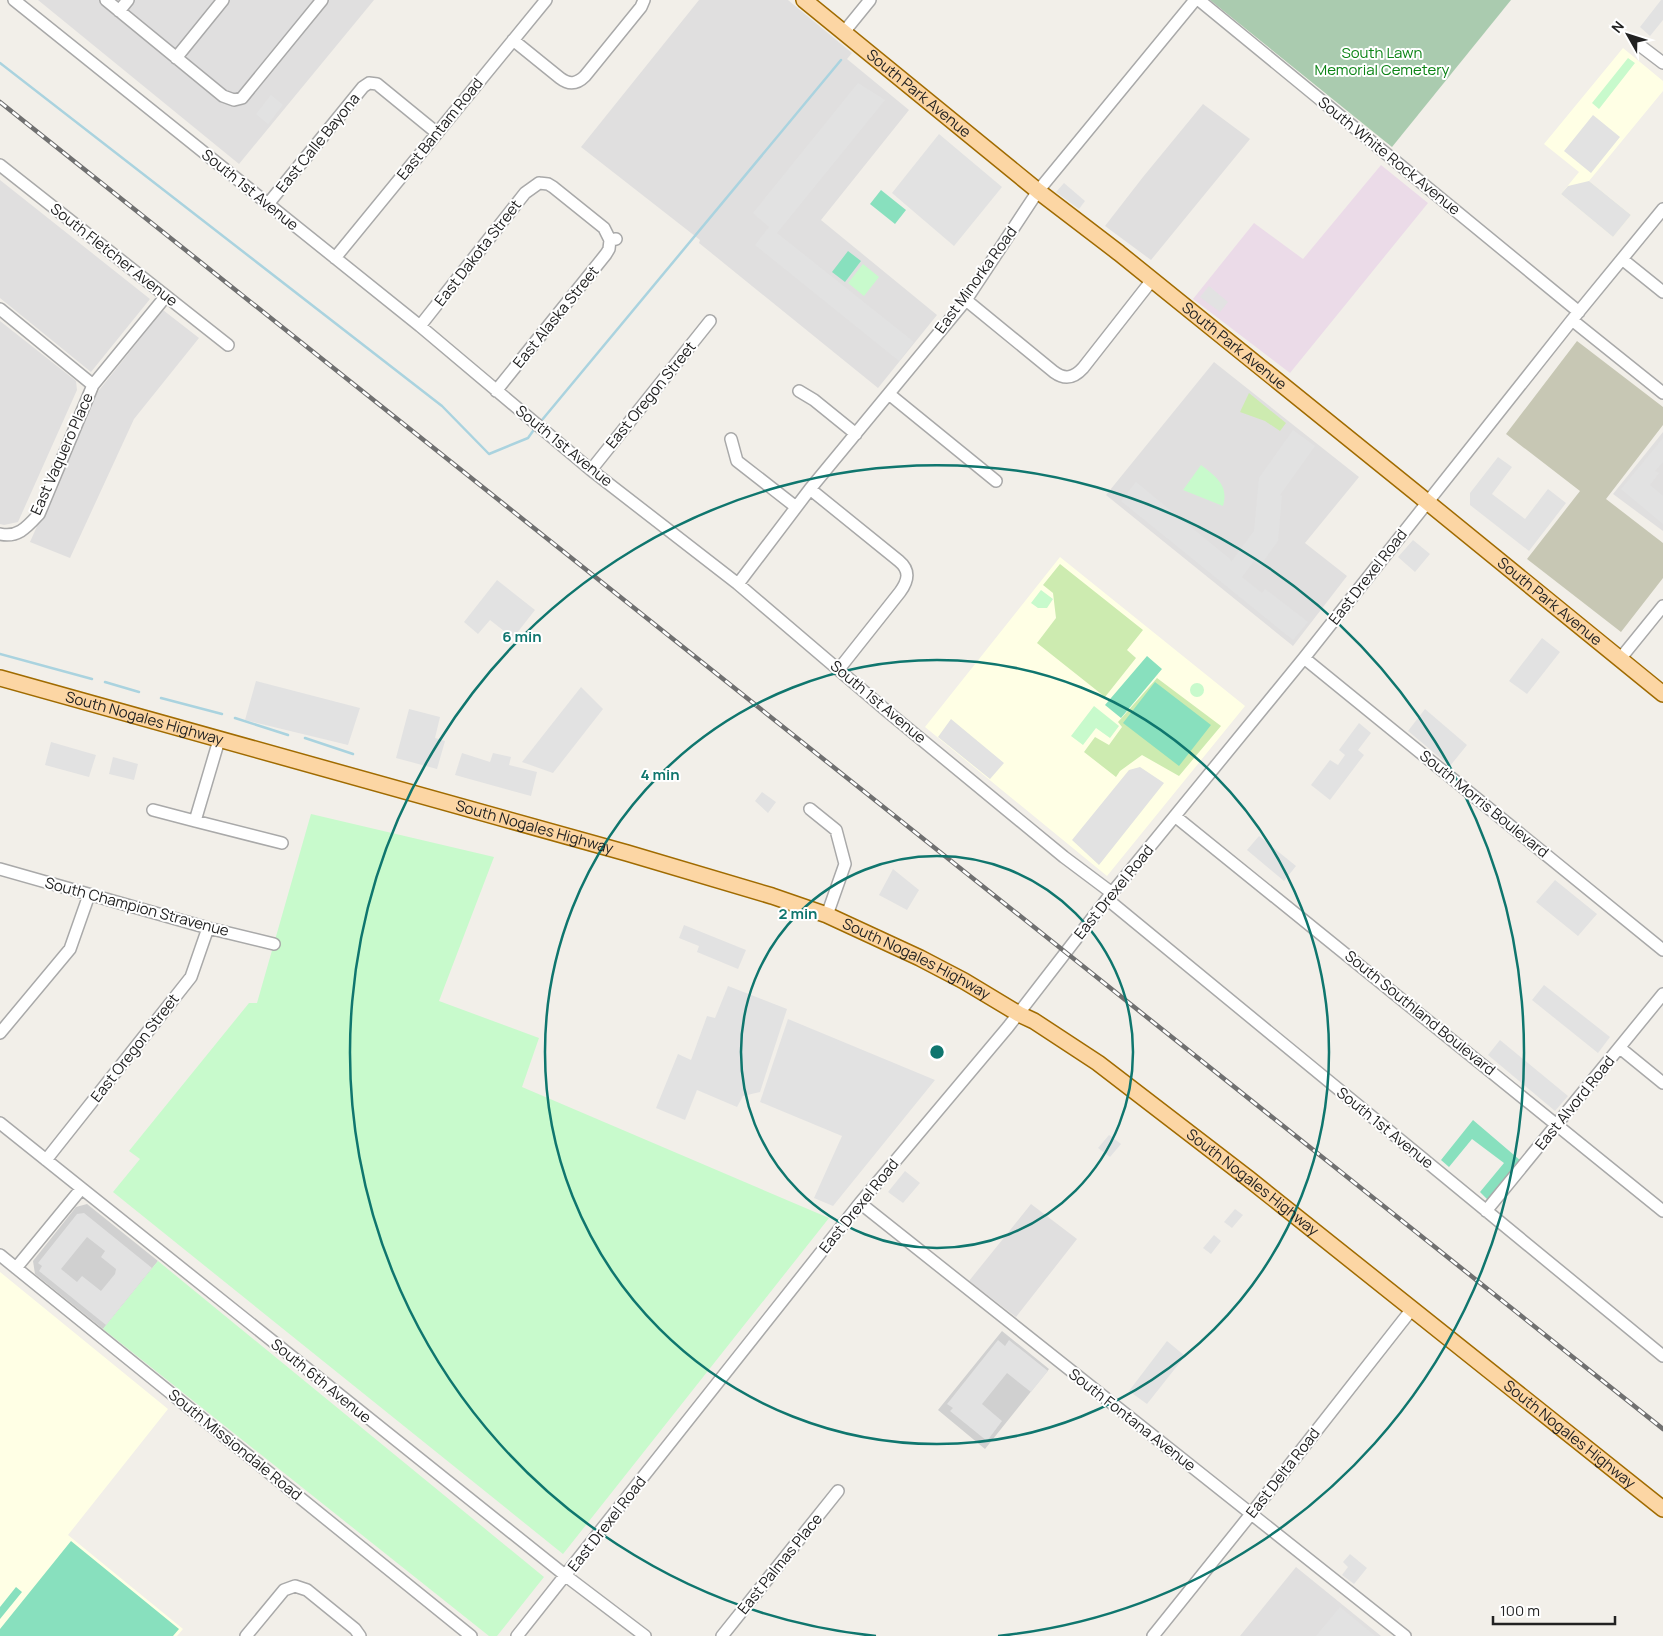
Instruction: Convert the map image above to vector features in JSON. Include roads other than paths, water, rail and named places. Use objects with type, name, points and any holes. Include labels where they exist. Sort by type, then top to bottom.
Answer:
[{"type":"main road","name":"South Park Avenue","points":[[804,0],[1038,191],[1428,502],[1663,694]]},
{"type":"main road","name":"South Nogales Highway","points":[[0,678],[716,879],[827,915],[920,958],[1034,1021],[1098,1063],[1145,1097],[1663,1509]]},
{"type":"street","name":"South 1st Avenue","points":[[14,0],[27,4],[268,204],[420,326],[591,470],[738,584],[1109,896],[1663,1356]]},
{"type":"street","points":[[106,0],[223,96],[234,100],[242,98],[322,0]]},
{"type":"street","points":[[119,11],[128,0]]},
{"type":"street","points":[[176,58],[224,0]]},
{"type":"street","name":"East Bantam Road","points":[[335,258],[546,0]]},
{"type":"street","points":[[513,40],[560,78],[573,86],[585,76],[641,7],[644,0]]},
{"type":"street","points":[[844,32],[870,0]]},
{"type":"street","name":"East Minorka Road","points":[[738,584],[810,489],[966,300],[1038,191],[1197,0]]},
{"type":"street","name":"South White Rock Avenue","points":[[1197,0],[1575,316],[1663,393]]},
{"type":"street","points":[[1638,44],[1663,64]]},
{"type":"street","name":"East Calle Bayona","points":[[268,204],[369,78],[437,133]]},
{"type":"street","name":"South Fletcher Avenue","points":[[0,166],[228,345]]},
{"type":"street","name":"East Alaska Street","points":[[496,391],[606,254],[613,240],[604,228],[582,210],[548,184],[538,179]]},
{"type":"street","name":"East Dakota Street","points":[[420,326],[528,189],[538,179]]},
{"type":"street","name":"East Drexel Road","points":[[517,1636],[860,1204],[1019,1014],[1109,896],[1176,817],[1575,316],[1663,209]]},
{"type":"street","points":[[1622,259],[1663,292]]},
{"type":"street","points":[[966,300],[1054,372],[1068,380],[1083,368],[1152,280]]},
{"type":"street","name":"East Vaquero Place","points":[[5,535],[24,529],[39,514],[93,385],[166,296]]},
{"type":"street","points":[[0,309],[93,385]]},
{"type":"street","name":"East Oregon Street","points":[[591,470],[710,321]]},
{"type":"street","points":[[799,391],[814,400],[856,434]]},
{"type":"street","points":[[889,394],[996,481]]},
{"type":"street","points":[[731,439],[737,461],[796,507]]},
{"type":"street","points":[[810,489],[904,565],[910,575],[900,592],[838,669]]},
{"type":"street","points":[[1620,659],[1663,606]]},
{"type":"street","name":"South Morris Boulevard","points":[[1304,658],[1663,950]]},
{"type":"street","points":[[195,821],[219,740]]},
{"type":"street","points":[[810,809],[836,830],[845,864],[827,915]]},
{"type":"street","points":[[152,810],[282,844]]},
{"type":"street","name":"South Southland Boulevard","points":[[1176,817],[1663,1211]]},
{"type":"street","name":"South Champion Stravenue","points":[[0,869],[208,928],[274,944]]},
{"type":"street","points":[[0,1033],[70,949],[89,895]]},
{"type":"street","name":"East Oregon Street","points":[[46,1160],[191,977],[208,928]]},
{"type":"street","name":"East Alvord Road","points":[[1486,1210],[1663,994]]},
{"type":"street","points":[[1620,1048],[1663,1083]]},
{"type":"street","name":"South 6th Avenue","points":[[0,1123],[566,1576],[644,1636]]},
{"type":"street","points":[[16,1268],[81,1189]]},
{"type":"street","name":"South Fontana Avenue","points":[[860,1204],[1405,1636]]},
{"type":"street","name":"South Missiondale Road","points":[[0,1255],[471,1636]]},
{"type":"street","name":"East Delta Road","points":[[1153,1636],[1412,1308]]},
{"type":"street","name":"East Palmas Place","points":[[722,1636],[838,1491]]},
{"type":"street","points":[[246,1636],[284,1590],[294,1582],[355,1628],[360,1636]]},
{"type":"waterway","points":[[542,420],[841,60]]},
{"type":"waterway","points":[[0,63],[442,406],[489,454],[528,438],[533,431]]},
{"type":"waterway","points":[[0,654],[92,679]]},
{"type":"waterway","points":[[105,682],[139,692]]},
{"type":"waterway","points":[[161,698],[222,714]]},
{"type":"waterway","points":[[235,718],[288,735]]},
{"type":"waterway","points":[[305,738],[353,754]]},
{"type":"railway","points":[[0,102],[1663,1429]]},
{"type":"park label","name":"South Lawn Memorial Cemetery","points":[[1382,62]]}]
